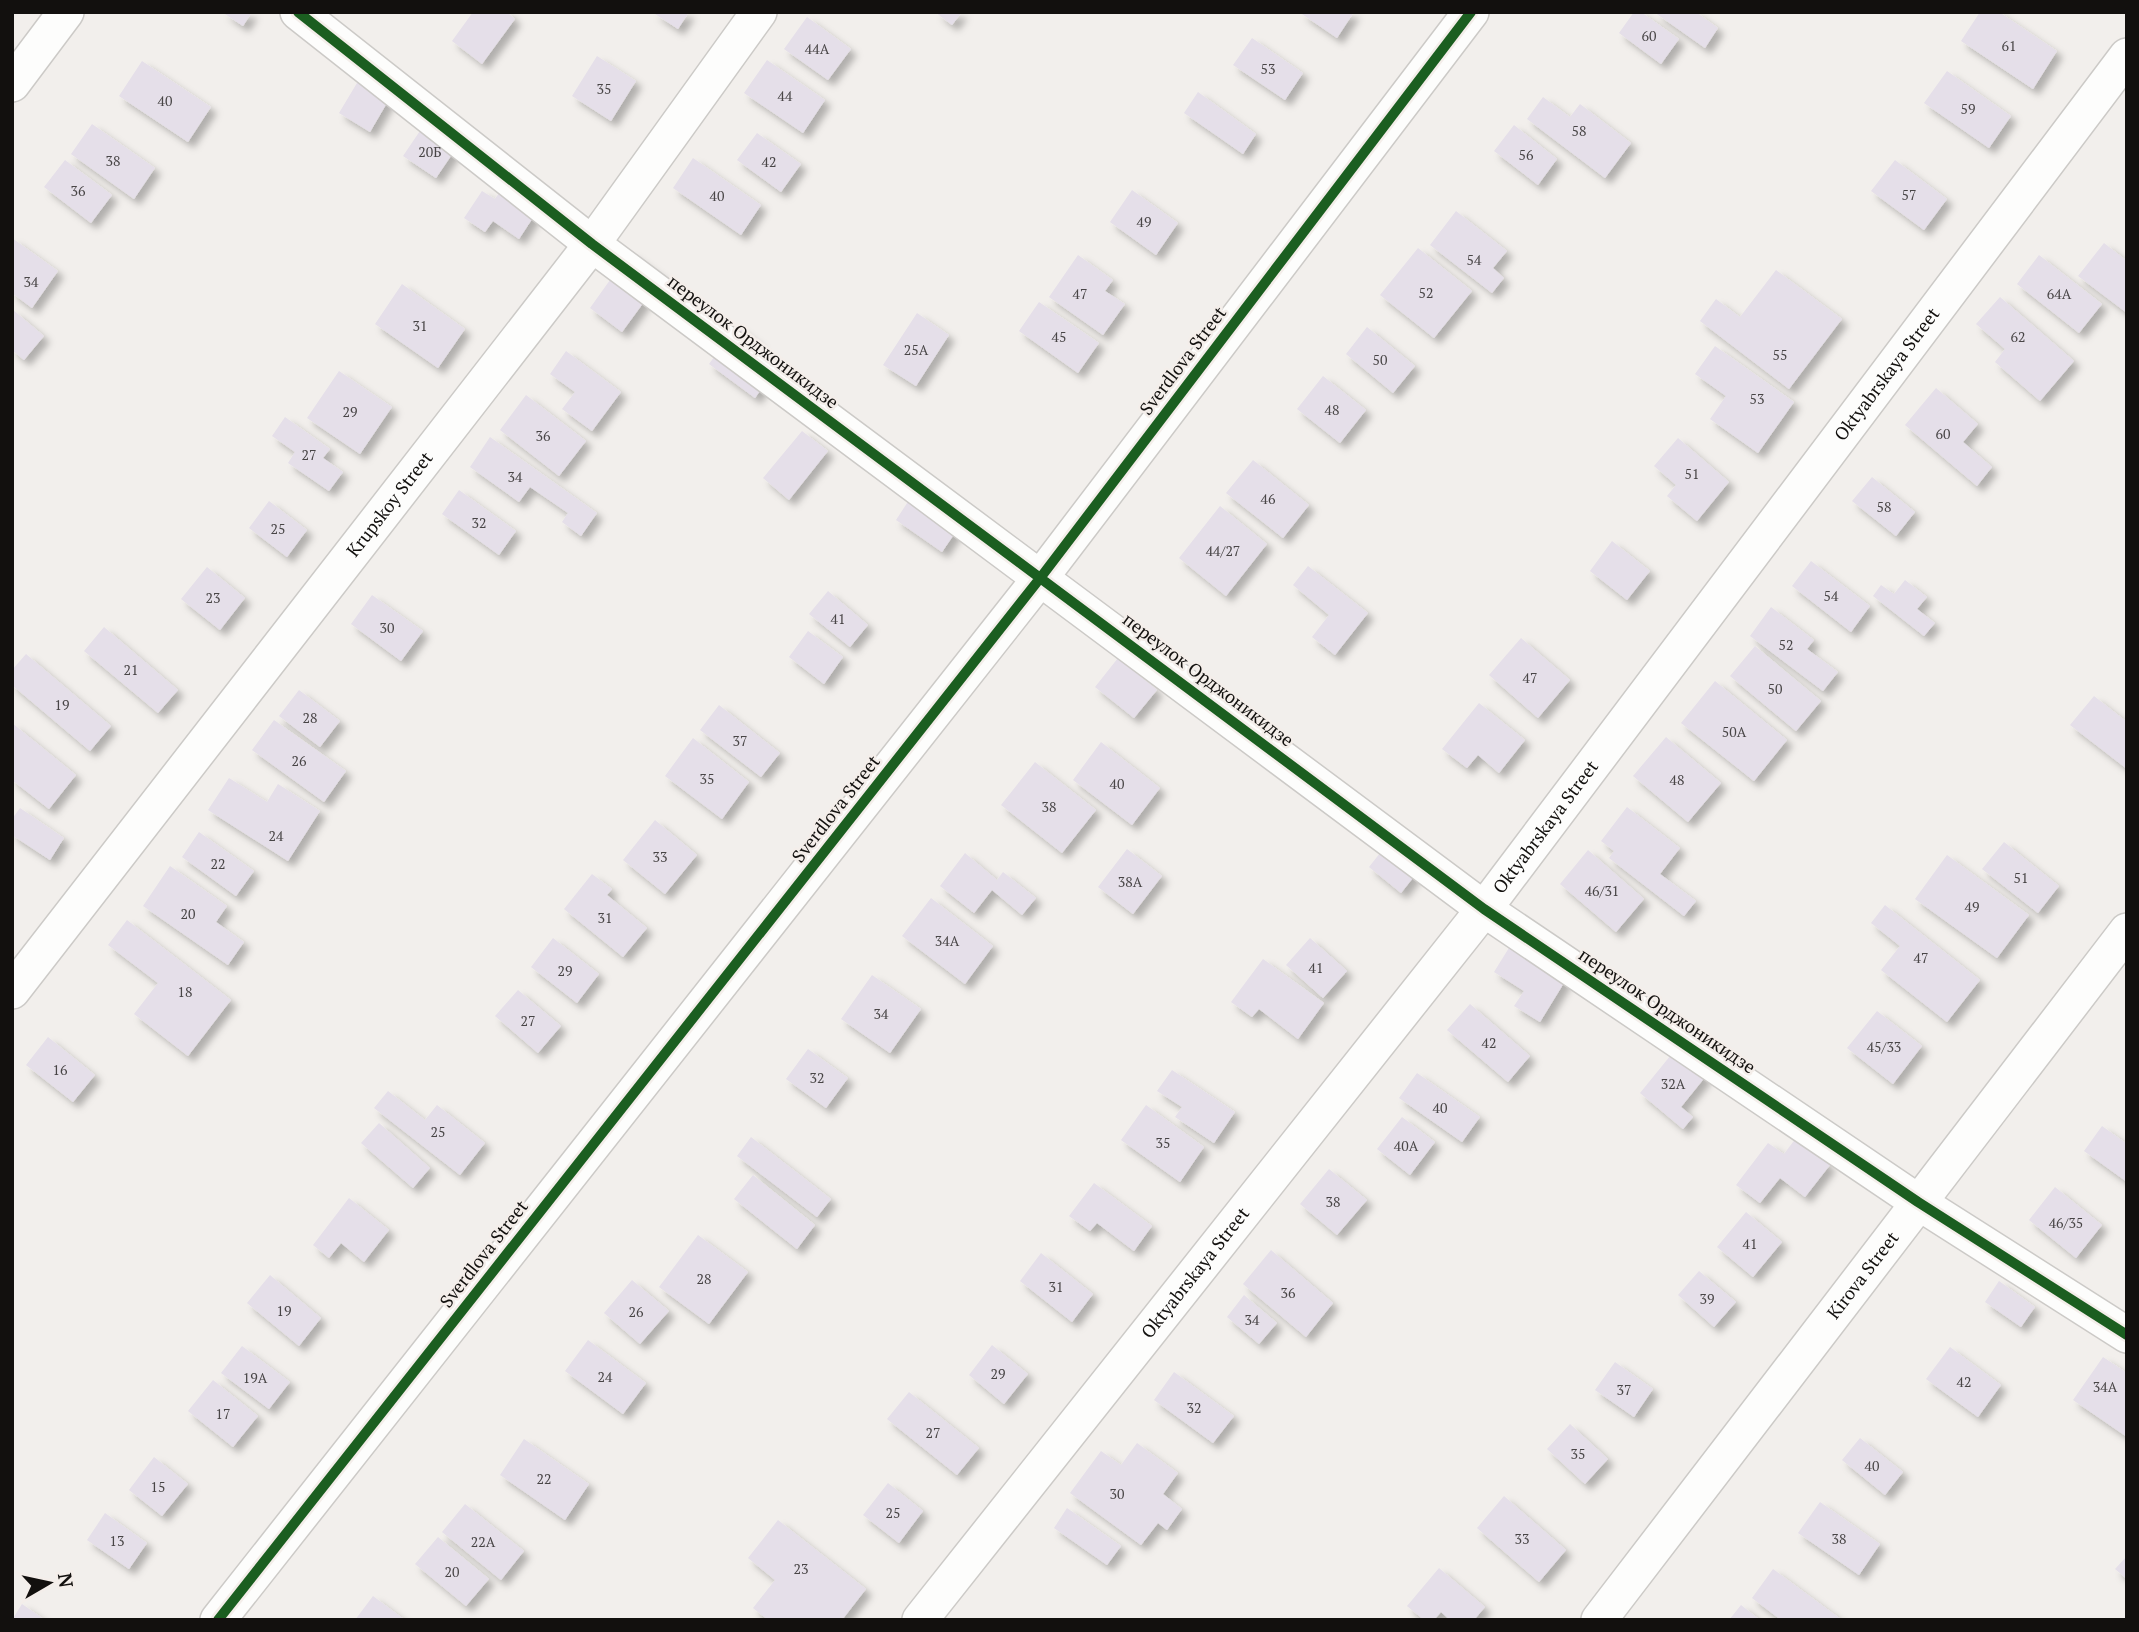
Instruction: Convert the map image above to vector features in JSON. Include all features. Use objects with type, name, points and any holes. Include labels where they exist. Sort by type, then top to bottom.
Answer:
[{"type":"street","points":[[12,84],[66,12]]},
{"type":"street","name":"переулок Орджоникидзе","points":[[298,12],[592,244],[1484,909],[1918,1202],[2127,1335]]},
{"type":"street","name":"Krupskoy Street","points":[[12,991],[592,244],[759,12]]},
{"type":"street","name":"Sverdlova Street","points":[[218,1620],[1041,577],[1471,12]]},
{"type":"street","name":"Oktyabrskaya Street","points":[[920,1620],[1484,909],[2127,56]]},
{"type":"street","name":"Kirova Street","points":[[1598,1620],[2127,931]]},
{"type":"building","points":[[222,12],[252,12],[243,26]]},
{"type":"building","points":[[473,12],[511,12],[509,14],[515,19],[482,64],[452,41]]},
{"type":"building","points":[[652,12],[689,12],[678,29]]},
{"type":"building","points":[[935,12],[962,12],[952,25]]},
{"type":"building","points":[[1299,12],[1354,12],[1337,38]]},
{"type":"building","points":[[1634,12],[1641,12],[1679,39],[1661,64],[1619,33]]},
{"type":"building","points":[[1654,12],[1696,12],[1718,28],[1705,48]]},
{"type":"building","points":[[1980,12],[1999,12],[2057,51],[2033,89],[1961,41]]},
{"type":"building","points":[[807,17],[851,49],[828,80],[784,49]]},
{"type":"building","points":[[1252,38],[1303,73],[1285,100],[1233,65]]},
{"type":"building","points":[[597,56],[636,81],[611,121],[572,96]]},
{"type":"building","points":[[767,60],[825,100],[803,133],[744,93]]},
{"type":"building","points":[[142,61],[211,107],[188,142],[119,96]]},
{"type":"building","points":[[1947,71],[2011,116],[1989,148],[1924,103]]},
{"type":"building","points":[[360,78],[391,96],[370,132],[339,113]]},
{"type":"building","points":[[1198,92],[1256,134],[1243,154],[1184,113]]},
{"type":"building","points":[[1543,97],[1570,117],[1580,104],[1631,143],[1605,178],[1527,119]]},
{"type":"building","points":[[92,124],[155,168],[134,199],[71,154]]},
{"type":"building","points":[[424,125],[457,147],[436,178],[403,156]]},
{"type":"building","points":[[1514,125],[1557,159],[1538,185],[1494,151]]},
{"type":"building","points":[[757,133],[801,164],[781,192],[737,160]]},
{"type":"building","points":[[693,158],[761,205],[741,235],[673,188]]},
{"type":"building","points":[[65,160],[112,195],[91,223],[44,187]]},
{"type":"building","points":[[1895,160],[1947,199],[1924,230],[1871,191]]},
{"type":"building","points":[[503,187],[538,210],[519,239],[493,221],[485,232],[464,218],[482,191],[495,199]]},
{"type":"building","points":[[1132,190],[1178,223],[1156,255],[1110,222]]},
{"type":"building","points":[[1456,211],[1507,251],[1493,268],[1504,278],[1492,293],[1430,245]]},
{"type":"building","points":[[12,238],[58,271],[32,308],[12,293]]},
{"type":"building","points":[[2104,243],[2127,261],[2127,313],[2078,276]]},
{"type":"building","points":[[1418,248],[1472,291],[1434,338],[1380,295]]},
{"type":"building","points":[[630,252],[663,276],[622,332],[590,308]]},
{"type":"building","points":[[1078,255],[1113,280],[1105,291],[1125,304],[1103,335],[1049,297]]},
{"type":"building","points":[[2039,255],[2102,304],[2079,333],[2017,284]]},
{"type":"building","points":[[1776,270],[1842,319],[1789,389],[1700,321],[1716,299],[1740,317]]},
{"type":"building","points":[[402,284],[465,329],[438,368],[375,324]]},
{"type":"building","points":[[2000,297],[2074,361],[2040,401],[1995,362],[2005,349],[1976,324]]},
{"type":"building","points":[[1039,302],[1099,343],[1078,373],[1019,331]]},
{"type":"building","points":[[12,309],[44,336],[24,360],[12,350]]},
{"type":"building","points":[[917,313],[949,335],[916,386],[883,365]]},
{"type":"building","points":[[737,326],[759,343],[751,354],[774,371],[755,398],[709,364]]},
{"type":"building","points":[[1367,327],[1415,366],[1393,393],[1346,354]]},
{"type":"building","points":[[1715,346],[1794,402],[1758,453],[1710,419],[1726,396],[1695,374]]},
{"type":"building","points":[[566,351],[621,392],[592,431],[562,409],[575,392],[550,374]]},
{"type":"building","points":[[339,371],[392,407],[360,454],[307,418]]},
{"type":"building","points":[[1323,376],[1366,410],[1340,443],[1297,409]]},
{"type":"building","points":[[1936,388],[1978,424],[1963,442],[1992,467],[1977,486],[1905,425]]},
{"type":"building","points":[[526,395],[586,441],[559,476],[500,430]]},
{"type":"building","points":[[285,417],[330,449],[323,458],[343,472],[329,491],[288,463],[295,452],[272,436]]},
{"type":"building","points":[[802,431],[828,451],[789,500],[763,478]]},
{"type":"building","points":[[490,437],[597,513],[581,536],[562,522],[568,513],[530,487],[519,502],[470,467]]},
{"type":"building","points":[[1678,438],[1729,482],[1697,521],[1667,496],[1676,485],[1654,466]]},
{"type":"building","points":[[1253,460],[1309,505],[1283,538],[1226,493]]},
{"type":"building","points":[[1872,477],[1915,512],[1896,536],[1852,501]]},
{"type":"building","points":[[459,490],[516,531],[499,555],[442,514]]},
{"type":"building","points":[[913,494],[959,527],[942,552],[896,520]]},
{"type":"building","points":[[269,501],[307,530],[287,557],[249,528]]},
{"type":"building","points":[[1220,506],[1267,544],[1226,596],[1179,558]]},
{"type":"building","points":[[1612,541],[1650,571],[1627,600],[1590,571]]},
{"type":"building","points":[[1811,561],[1870,606],[1851,632],[1792,586]]},
{"type":"building","points":[[1308,566],[1368,613],[1335,655],[1312,637],[1329,615],[1293,585]]},
{"type":"building","points":[[207,567],[245,598],[220,630],[181,599]]},
{"type":"building","points":[[1905,580],[1927,597],[1917,609],[1935,623],[1924,636],[1873,596],[1881,585],[1894,594]]},
{"type":"building","points":[[828,591],[868,625],[850,647],[809,614]]},
{"type":"building","points":[[372,595],[423,631],[401,661],[351,624]]},
{"type":"building","points":[[1771,607],[1814,640],[1807,649],[1838,672],[1823,691],[1750,636]]},
{"type":"building","points":[[104,627],[178,690],[158,713],[84,651]]},
{"type":"building","points":[[808,631],[843,657],[824,684],[789,657]]},
{"type":"building","points":[[1521,638],[1570,680],[1538,718],[1489,675]]},
{"type":"building","points":[[1755,646],[1821,701],[1796,731],[1730,676]]},
{"type":"building","points":[[26,654],[111,726],[90,751],[12,685],[12,670]]},
{"type":"building","points":[[1118,658],[1157,690],[1134,718],[1095,687]]},
{"type":"building","points":[[1715,681],[1787,740],[1754,781],[1681,723]]},
{"type":"building","points":[[299,690],[340,721],[320,747],[279,716]]},
{"type":"building","points":[[2094,696],[2127,722],[2127,769],[2070,725]]},
{"type":"building","points":[[1479,703],[1525,740],[1499,773],[1478,755],[1467,768],[1442,749]]},
{"type":"building","points":[[719,705],[780,753],[761,777],[700,730]]},
{"type":"building","points":[[274,720],[346,771],[324,802],[252,750]]},
{"type":"building","points":[[12,723],[76,775],[49,809],[12,780]]},
{"type":"building","points":[[1666,737],[1721,783],[1688,822],[1633,776]]},
{"type":"building","points":[[693,738],[749,782],[722,819],[665,776]]},
{"type":"building","points":[[1101,742],[1160,788],[1132,825],[1073,780]]},
{"type":"building","points":[[1035,762],[1096,810],[1062,853],[1001,805]]},
{"type":"building","points":[[229,778],[267,802],[278,784],[320,811],[288,861],[208,810]]},
{"type":"building","points":[[1627,807],[1680,848],[1660,874],[1696,901],[1684,916],[1609,858],[1614,851],[1601,841]]},
{"type":"building","points":[[20,808],[64,838],[50,860],[12,835],[12,819]]},
{"type":"building","points":[[655,820],[697,855],[665,894],[623,860]]},
{"type":"building","points":[[199,832],[254,871],[236,896],[182,857]]},
{"type":"building","points":[[2004,842],[2059,886],[2038,913],[1982,869]]},
{"type":"building","points":[[1384,848],[1416,874],[1401,893],[1369,867]]},
{"type":"building","points":[[1127,849],[1162,876],[1133,914],[1098,887]]},
{"type":"building","points":[[1588,850],[1644,899],[1616,932],[1560,884]]},
{"type":"building","points":[[965,853],[997,880],[1003,872],[1036,898],[1022,915],[992,890],[974,913],[940,886]]},
{"type":"building","points":[[1947,855],[2029,915],[1997,958],[1915,899]]},
{"type":"building","points":[[170,866],[227,906],[216,922],[244,942],[228,965],[143,906]]},
{"type":"building","points":[[592,874],[612,889],[607,895],[647,928],[623,957],[564,909]]},
{"type":"building","points":[[931,898],[993,946],[965,984],[902,936]]},
{"type":"building","points":[[1885,905],[1980,980],[1947,1022],[1881,970],[1900,946],[1871,923]]},
{"type":"building","points":[[127,920],[231,1000],[188,1056],[134,1014],[158,983],[108,945]]},
{"type":"building","points":[[553,938],[599,974],[577,1003],[531,967]]},
{"type":"building","points":[[1310,938],[1347,971],[1323,998],[1286,965]]},
{"type":"building","points":[[1512,943],[1567,978],[1540,1022],[1514,1006],[1524,991],[1494,972]]},
{"type":"building","points":[[1263,959],[1324,1003],[1298,1039],[1259,1009],[1252,1017],[1231,1002]]},
{"type":"building","points":[[872,975],[921,1009],[890,1053],[841,1019]]},
{"type":"building","points":[[518,990],[561,1026],[538,1053],[495,1016]]},
{"type":"building","points":[[1470,1004],[1530,1056],[1508,1082],[1447,1030]]},
{"type":"building","points":[[1877,1011],[1922,1046],[1893,1084],[1847,1048]]},
{"type":"building","points":[[48,1037],[95,1075],[73,1102],[26,1065]]},
{"type":"building","points":[[808,1049],[848,1078],[826,1108],[786,1079]]},
{"type":"building","points":[[1675,1050],[1706,1076],[1681,1107],[1693,1117],[1683,1129],[1640,1093]]},
{"type":"building","points":[[1172,1070],[1235,1112],[1214,1143],[1175,1117],[1182,1107],[1157,1091]]},
{"type":"building","points":[[1417,1073],[1480,1117],[1462,1142],[1399,1098]]},
{"type":"building","points":[[388,1091],[425,1120],[437,1105],[485,1143],[460,1175],[374,1108]]},
{"type":"building","points":[[1146,1105],[1204,1147],[1180,1182],[1121,1140]]},
{"type":"building","points":[[1402,1117],[1435,1142],[1410,1175],[1377,1149]]},
{"type":"building","points":[[379,1123],[430,1168],[413,1188],[361,1143]]},
{"type":"building","points":[[2102,1126],[2127,1144],[2127,1182],[2084,1151]]},
{"type":"building","points":[[751,1137],[831,1199],[817,1217],[737,1156]]},
{"type":"building","points":[[1796,1138],[1830,1165],[1805,1197],[1780,1178],[1760,1203],[1736,1185],[1768,1143],[1784,1154]]},
{"type":"building","points":[[1329,1169],[1367,1200],[1337,1235],[1300,1204]]},
{"type":"building","points":[[753,1175],[815,1225],[797,1249],[734,1199]]},
{"type":"building","points":[[1094,1183],[1152,1226],[1134,1251],[1097,1223],[1090,1231],[1069,1216]]},
{"type":"building","points":[[2055,1187],[2102,1225],[2076,1258],[2029,1220]]},
{"type":"building","points":[[349,1198],[389,1230],[364,1262],[341,1243],[329,1258],[313,1245]]},
{"type":"building","points":[[1746,1212],[1782,1242],[1753,1277],[1717,1247]]},
{"type":"building","points":[[698,1235],[748,1272],[709,1324],[659,1287]]},
{"type":"building","points":[[1271,1250],[1333,1303],[1306,1337],[1243,1284]]},
{"type":"building","points":[[1041,1253],[1093,1294],[1072,1322],[1020,1281]]},
{"type":"building","points":[[1699,1271],[1736,1302],[1714,1327],[1678,1295]]},
{"type":"building","points":[[270,1275],[321,1318],[299,1346],[247,1303]]},
{"type":"building","points":[[632,1280],[669,1311],[640,1344],[604,1313]]},
{"type":"building","points":[[1999,1281],[2035,1307],[2021,1327],[1985,1302]]},
{"type":"building","points":[[1244,1295],[1277,1323],[1259,1344],[1227,1317]]},
{"type":"building","points":[[588,1340],[646,1383],[623,1414],[565,1371]]},
{"type":"building","points":[[992,1345],[1028,1374],[1004,1404],[969,1375]]},
{"type":"building","points":[[242,1346],[290,1382],[269,1409],[221,1373]]},
{"type":"building","points":[[1950,1347],[2001,1385],[1978,1417],[1926,1379]]},
{"type":"building","points":[[2103,1357],[2127,1373],[2127,1437],[2073,1400]]},
{"type":"building","points":[[1615,1362],[1653,1389],[1634,1417],[1595,1390]]},
{"type":"building","points":[[1174,1372],[1234,1416],[1213,1443],[1154,1400]]},
{"type":"building","points":[[213,1380],[258,1416],[233,1447],[188,1411]]},
{"type":"building","points":[[909,1392],[979,1448],[957,1475],[887,1419]]},
{"type":"building","points":[[1570,1424],[1608,1459],[1585,1484],[1547,1449]]},
{"type":"building","points":[[1860,1438],[1903,1472],[1885,1495],[1842,1460]]},
{"type":"building","points":[[524,1439],[589,1484],[565,1520],[500,1475]]},
{"type":"building","points":[[1137,1443],[1178,1473],[1163,1494],[1182,1509],[1167,1530],[1158,1523],[1141,1545],[1070,1493],[1101,1451],[1121,1465]]},
{"type":"building","points":[[154,1457],[188,1484],[162,1516],[129,1490]]},
{"type":"building","points":[[888,1483],[923,1511],[899,1543],[863,1515]]},
{"type":"building","points":[[1504,1496],[1566,1550],[1539,1582],[1477,1528]]},
{"type":"building","points":[[1820,1502],[1880,1544],[1859,1575],[1798,1533]]},
{"type":"building","points":[[465,1504],[524,1551],[501,1580],[442,1532]]},
{"type":"building","points":[[1067,1508],[1121,1546],[1107,1565],[1054,1528]]},
{"type":"building","points":[[105,1513],[147,1543],[129,1569],[87,1540]]},
{"type":"building","points":[[778,1520],[866,1589],[842,1620],[768,1620],[753,1608],[775,1580],[748,1558]]},
{"type":"building","points":[[438,1537],[489,1579],[466,1606],[415,1564]]},
{"type":"building","points":[[2127,1556],[2127,1579],[2115,1569]]},
{"type":"building","points":[[1439,1568],[1485,1607],[1474,1620],[1450,1620],[1441,1612],[1434,1620],[1424,1620],[1407,1606]]},
{"type":"building","points":[[1773,1569],[1842,1620],[1781,1620],[1752,1598]]},
{"type":"building","points":[[373,1596],[405,1620],[355,1620]]},
{"type":"building","points":[[22,1604],[45,1620],[12,1620]]},
{"type":"building","points":[[1741,1605],[1760,1620],[1729,1620]]},
{"type":"cycle path","points":[[298,12],[592,244],[1484,909],[1918,1202],[2127,1335]]},
{"type":"cycle path","points":[[218,1620],[1041,577],[1471,12]]}]
